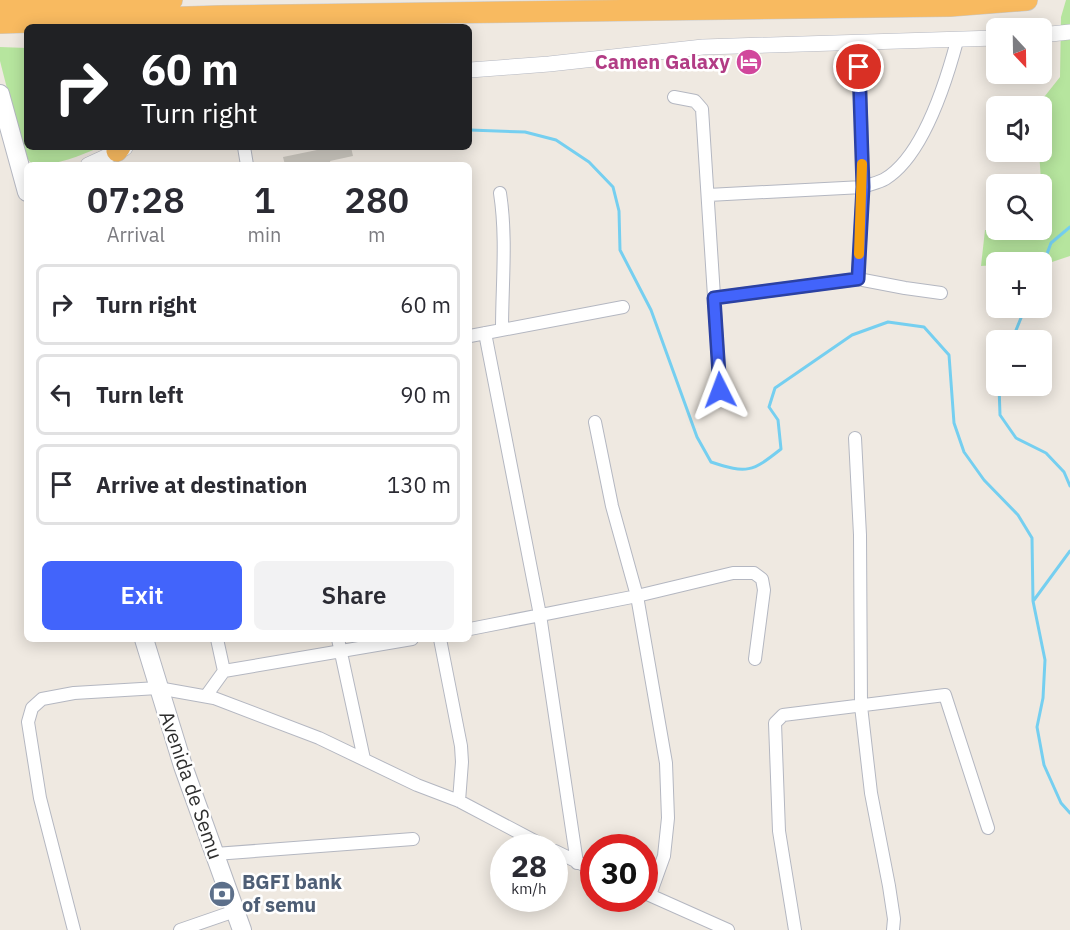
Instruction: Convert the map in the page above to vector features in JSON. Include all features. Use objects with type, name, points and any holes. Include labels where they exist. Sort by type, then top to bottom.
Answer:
[{"type":"highway","points":[[0,23],[27,13],[172,0]]},
{"type":"highway","points":[[0,4],[27,13],[212,22],[938,6],[1027,0]]},
{"type":"main road","points":[[0,94],[24,181]]},
{"type":"main road","name":"Avenida de Semu","points":[[145,642],[158,688],[242,930]]},
{"type":"street","points":[[1052,33],[1070,32]]},
{"type":"street","points":[[472,70],[703,47],[986,39]]},
{"type":"street","points":[[708,195],[863,187],[884,179],[902,165],[914,150],[946,83],[957,41]]},
{"type":"street","points":[[858,279],[863,187],[859,43]]},
{"type":"street","points":[[674,96],[694,101],[702,109],[720,390]]},
{"type":"street","points":[[94,162],[118,150]]},
{"type":"street","points":[[500,193],[505,225],[502,264],[502,329]]},
{"type":"street","points":[[714,298],[858,279],[941,292]]},
{"type":"street","points":[[472,336],[622,307]]},
{"type":"street","points":[[485,333],[540,615],[577,863]]},
{"type":"street","points":[[595,422],[612,506],[637,596],[666,763],[669,792],[664,856],[658,869]]},
{"type":"street","points":[[855,438],[860,535],[861,706],[872,804],[889,886],[894,919],[893,930]]},
{"type":"street","points":[[472,629],[637,596],[734,573],[754,573],[762,579],[764,590],[755,659]]},
{"type":"street","points":[[218,642],[224,671]]},
{"type":"street","points":[[206,696],[224,671],[340,645],[376,642]]},
{"type":"street","points":[[441,642],[462,754],[459,801]]},
{"type":"street","points":[[340,645],[364,759]]},
{"type":"street","points":[[75,930],[40,798],[29,740],[28,722],[32,708],[42,699],[74,693],[158,688],[206,696],[319,738],[459,801],[521,834]]},
{"type":"street","points":[[795,930],[779,831],[775,723],[783,715],[945,695],[988,828]]},
{"type":"street","points":[[215,854],[413,839]]},
{"type":"street","points":[[568,858],[580,864]]},
{"type":"street","points":[[658,899],[728,930]]},
{"type":"street","points":[[180,930],[235,911]]},
{"type":"green space","points":[[1066,0],[1070,0],[1070,256],[1052,262],[1052,252],[986,252],[986,266],[981,266],[985,230],[986,240],[1052,240],[1052,174],[1041,174],[1040,162],[1052,162],[1052,96],[1045,96],[1060,77],[1061,17]]},
{"type":"green space","points":[[0,47],[24,48],[24,150],[94,150],[60,162],[30,162],[24,155],[0,61]]},
{"type":"building","points":[[317,150],[352,150],[353,156],[330,162],[284,162],[283,157]]},
{"type":"waterway","points":[[472,130],[525,132],[556,140],[589,162],[613,187],[619,211],[620,250],[651,310],[697,437],[711,462],[733,468],[749,469],[781,449],[778,420],[769,407],[775,388],[852,335],[888,322],[924,327],[949,355],[954,423],[964,452],[984,480],[1018,515],[1032,538],[1033,601],[1045,660],[1043,698],[1037,727],[1044,765],[1061,803],[1070,813]]},
{"type":"waterway","points":[[1048,252],[1051,243],[1070,227]]},
{"type":"waterway","points":[[1016,330],[1021,318]]},
{"type":"waterway","points":[[999,396],[1000,415],[1016,438],[1046,453],[1064,472],[1070,486]]},
{"type":"waterway","points":[[1034,600],[1070,551]]},
{"type":"slow traffic","points":[[859,254],[862,164]]},
{"type":"place","name":"Camen Galaxy","points":[[749,62]]},
{"type":"place","name":"BGFI bank of semu","points":[[222,894]]},
{"type":"route","points":[[720,390],[714,298],[858,279],[863,187],[859,67]]}]
